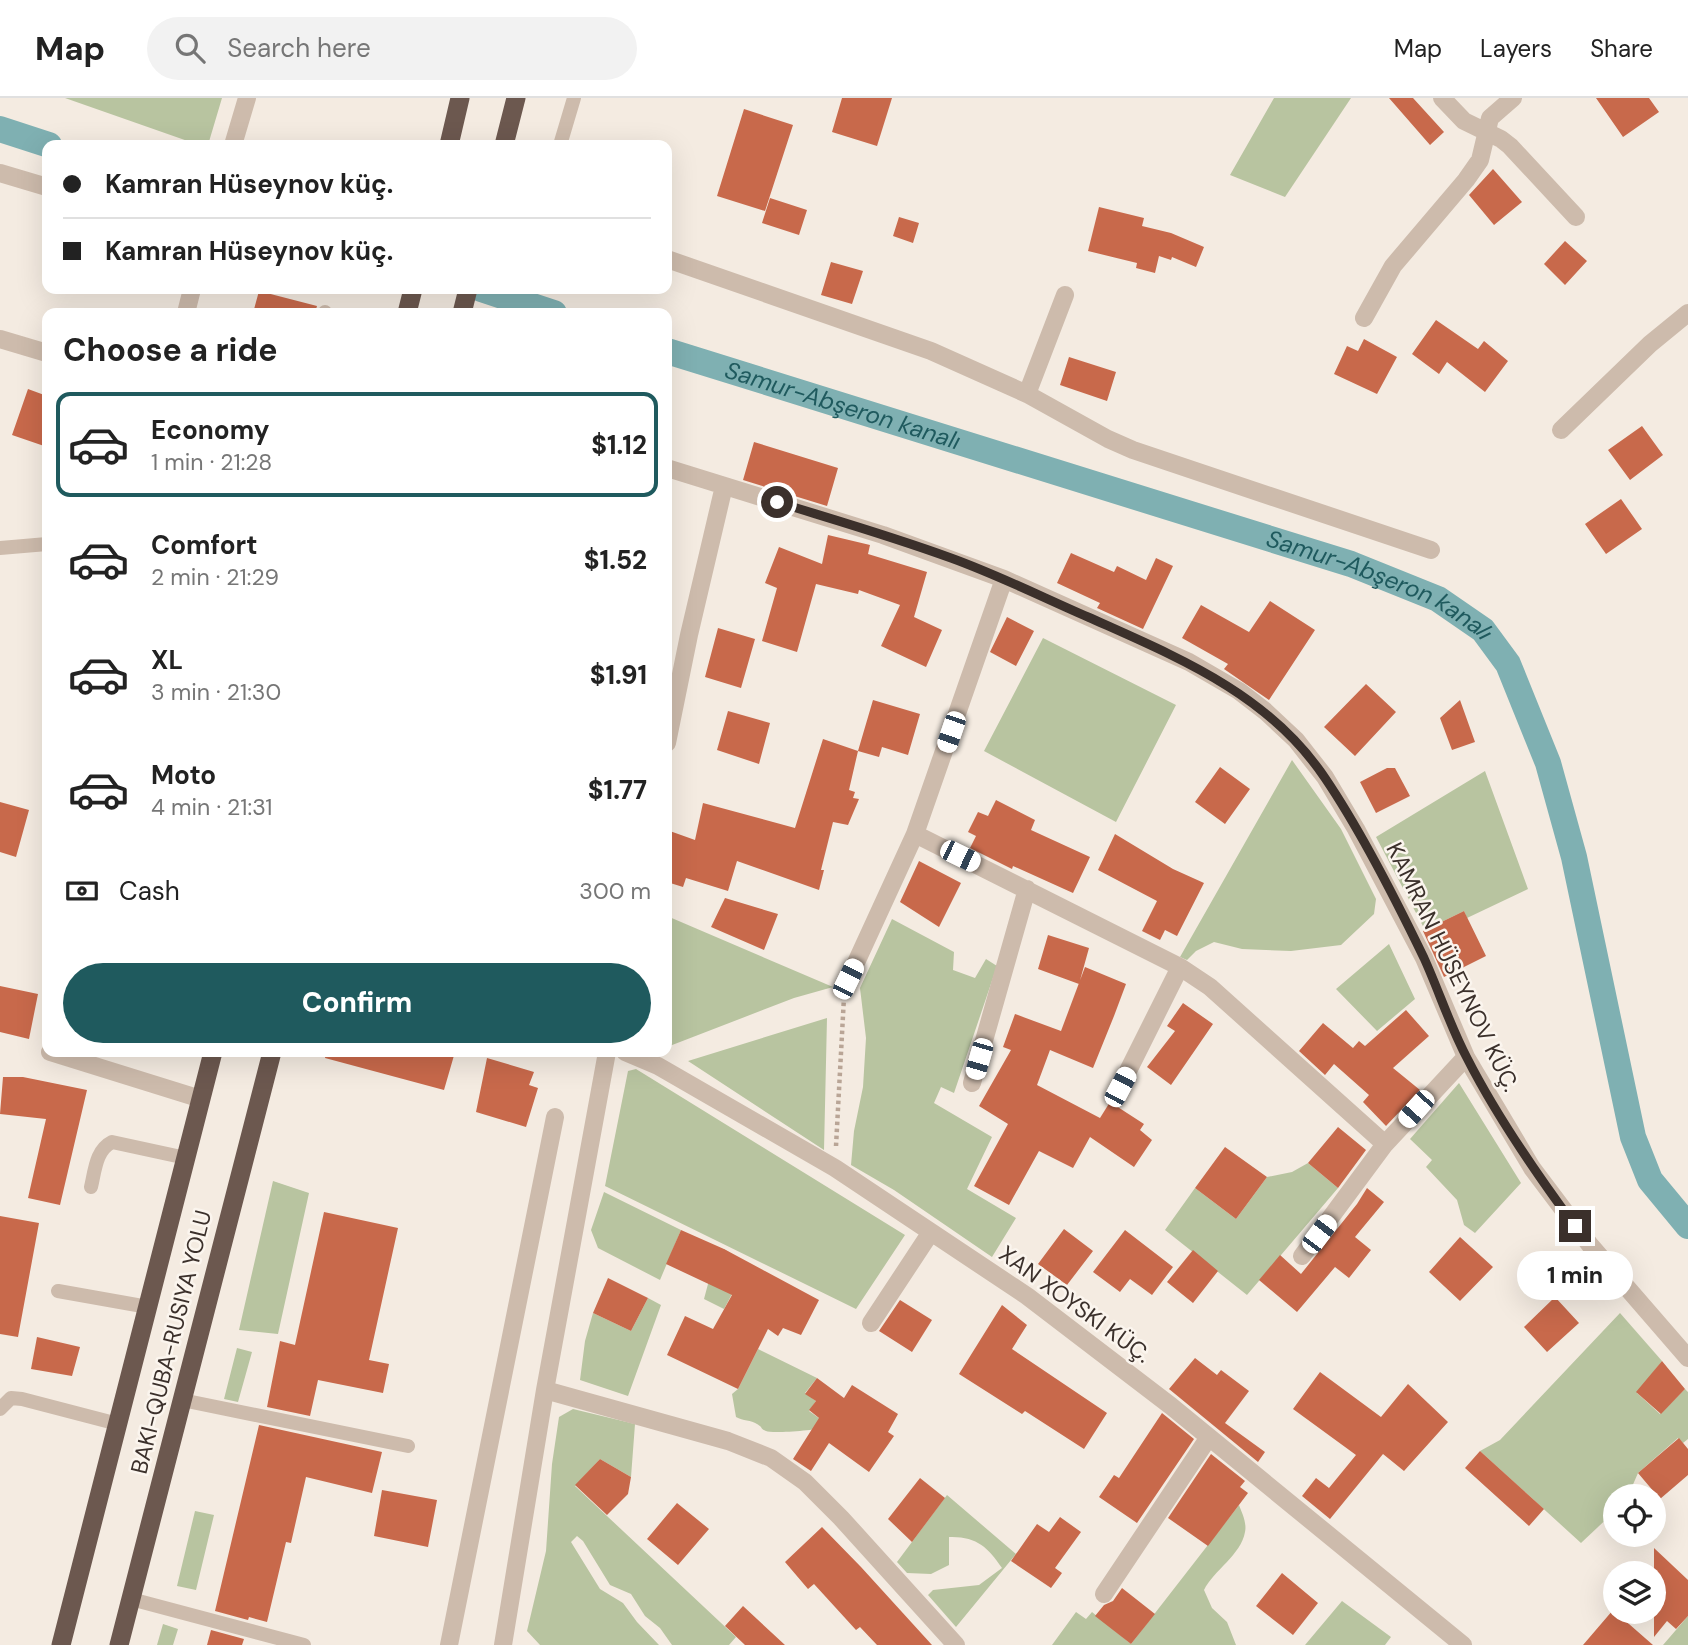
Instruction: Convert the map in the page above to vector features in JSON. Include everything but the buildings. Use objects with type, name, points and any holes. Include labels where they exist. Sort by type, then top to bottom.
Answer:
[{"type":"highway","points":[[450,140],[460,98]]},
{"type":"highway","points":[[505,140],[516,98]]},
{"type":"highway","points":[[61,1645],[213,1057]]},
{"type":"highway","points":[[118,1645],[271,1057]]},
{"type":"street","points":[[234,140],[247,98]]},
{"type":"street","points":[[1441,98],[1464,121],[1510,146],[1576,217]]},
{"type":"street","points":[[1364,318],[1393,266],[1480,160],[1490,118],[1513,98]]},
{"type":"street","points":[[0,173],[42,186]]},
{"type":"street","points":[[672,261],[931,351],[1027,394],[1133,450],[1431,550]]},
{"type":"street","points":[[1027,394],[1065,295]]},
{"type":"street","points":[[1562,430],[1650,344],[1688,313]]},
{"type":"street","points":[[0,339],[42,352]]},
{"type":"street","name":"KAMRAN HÜSEYNOV KÜÇ.","points":[[672,470],[883,535],[1004,579],[1189,662],[1239,691],[1265,711],[1296,740],[1325,777],[1356,828],[1424,958],[1466,1057],[1532,1168],[1590,1245],[1688,1358]]},
{"type":"street","points":[[672,718],[724,486]]},
{"type":"street","points":[[848,979],[915,834],[1004,579]]},
{"type":"street","points":[[915,834],[1180,967],[1210,987],[1385,1144]]},
{"type":"street","points":[[972,1083],[1027,889]]},
{"type":"street","points":[[1120,1087],[1180,967]]},
{"type":"street","points":[[79,1057],[201,1099]]},
{"type":"street","points":[[503,1645],[545,1390],[606,1057]]},
{"type":"street","name":"XAN XOYSKI KÜÇ.","points":[[637,1057],[658,1066],[835,1168],[1027,1296],[1209,1437],[1464,1645]]},
{"type":"street","points":[[1302,1256],[1385,1144],[1466,1057]]},
{"type":"street","points":[[449,1645],[555,1117]]},
{"type":"street","points":[[871,1323],[931,1231]]},
{"type":"street","points":[[545,1390],[728,1441],[771,1458],[805,1482],[956,1645]]},
{"type":"street","points":[[1104,1594],[1209,1437]]},
{"type":"lane","points":[[561,140],[574,98]]},
{"type":"lane","points":[[0,548],[42,544]]},
{"type":"lane","points":[[92,1187],[99,1155],[104,1146],[112,1142],[186,1158]]},
{"type":"lane","points":[[58,1291],[148,1307]]},
{"type":"lane","points":[[0,1409],[10,1398],[22,1399],[118,1424]]},
{"type":"lane","points":[[182,1400],[408,1446]]},
{"type":"lane","points":[[131,1599],[304,1645]]},
{"type":"path","points":[[835,1168],[843,1002],[848,979]]},
{"type":"green space","points":[[65,98],[222,98],[209,140],[185,140]]},
{"type":"green space","points":[[1274,98],[1351,98],[1285,197],[1230,175]]},
{"type":"green space","points":[[1043,638],[1176,705],[1116,822],[984,751]]},
{"type":"green space","points":[[1292,760],[1341,829],[1376,899],[1374,914],[1341,945],[1291,951],[1242,949],[1214,942],[1196,951],[1187,960],[1180,957]]},
{"type":"green space","points":[[1485,771],[1528,889],[1467,918],[1464,911],[1425,930],[1376,837]]},
{"type":"green space","points":[[672,918],[833,987],[794,998],[672,1045]]},
{"type":"green space","points":[[892,919],[954,952],[953,970],[975,978],[986,959],[997,966],[954,1093],[941,1087],[934,1103],[992,1137],[967,1189],[1016,1218],[992,1257],[894,1190],[851,1165],[854,1131],[863,1087],[866,1038],[860,988]]},
{"type":"green space","points":[[1389,944],[1415,999],[1377,1031],[1336,989]]},
{"type":"green space","points":[[827,1018],[824,1150],[688,1061]]},
{"type":"green space","points":[[636,1069],[905,1235],[856,1309],[605,1186],[628,1071]]},
{"type":"green space","points":[[1459,1083],[1521,1183],[1475,1233],[1464,1225],[1457,1200],[1426,1167],[1432,1160],[1410,1139]]},
{"type":"green space","points":[[1308,1163],[1338,1188],[1247,1295],[1165,1230],[1195,1188],[1236,1219],[1267,1177],[1292,1172]]},
{"type":"green space","points":[[273,1181],[309,1193],[278,1334],[239,1330]]},
{"type":"green space","points":[[604,1192],[681,1230],[660,1280],[598,1248],[591,1230]]},
{"type":"green space","points":[[724,1249],[748,1264],[724,1309],[704,1299]]},
{"type":"green space","points":[[648,1298],[661,1305],[628,1396],[580,1380],[585,1341],[593,1313],[631,1331]]},
{"type":"green space","points":[[1620,1313],[1662,1361],[1637,1393],[1660,1414],[1685,1389],[1688,1392],[1688,1439],[1683,1443],[1678,1438],[1638,1473],[1633,1484],[1603,1484],[1603,1522],[1581,1543],[1480,1451],[1500,1440]]},
{"type":"green space","points":[[237,1348],[252,1352],[238,1402],[224,1399]]},
{"type":"green space","points":[[758,1349],[817,1378],[805,1393],[816,1401],[809,1411],[827,1424],[823,1428],[770,1432],[755,1423],[736,1417],[732,1394],[738,1389]]},
{"type":"green space","points":[[573,1409],[635,1424],[631,1477],[600,1459],[575,1486],[736,1637],[729,1645],[672,1645],[660,1628],[645,1616],[631,1594],[610,1585],[583,1541],[577,1536],[571,1542],[600,1589],[623,1603],[659,1645],[540,1645],[527,1631],[546,1551],[552,1464],[559,1417]]},
{"type":"green space","points":[[947,1495],[1016,1554],[956,1627],[928,1595],[933,1590],[979,1585],[1002,1568],[992,1554],[967,1538],[949,1537],[949,1565],[931,1574],[907,1573],[897,1562]]},
{"type":"green space","points":[[1239,1505],[1245,1525],[1242,1540],[1204,1590],[1212,1608],[1227,1622],[1236,1645],[1052,1645],[1076,1612],[1086,1619],[1092,1612],[1131,1644]]},
{"type":"green space","points":[[195,1511],[214,1515],[196,1590],[177,1586]]},
{"type":"green space","points":[[1342,1601],[1391,1637],[1385,1645],[1305,1645]]},
{"type":"green space","points":[[1688,1616],[1688,1645],[1663,1645]]},
{"type":"green space","points":[[163,1624],[178,1629],[173,1645],[157,1645]]},
{"type":"waterway","name":"Samur-Abşeron kanalı","points":[[0,129],[42,143]]},
{"type":"waterway","name":"Samur-Abşeron kanalı","points":[[496,294],[539,308]]},
{"type":"waterway","name":"Samur-Abşeron kanalı","points":[[672,353],[1351,564],[1438,599],[1483,630],[1508,664],[1548,763],[1574,857],[1633,1137],[1650,1180],[1688,1226]]},
{"type":"route","points":[[777,502],[883,535],[1004,579],[1189,662],[1239,691],[1265,711],[1296,740],[1325,777],[1346,811],[1424,958],[1466,1057],[1532,1168],[1575,1226]]}]
